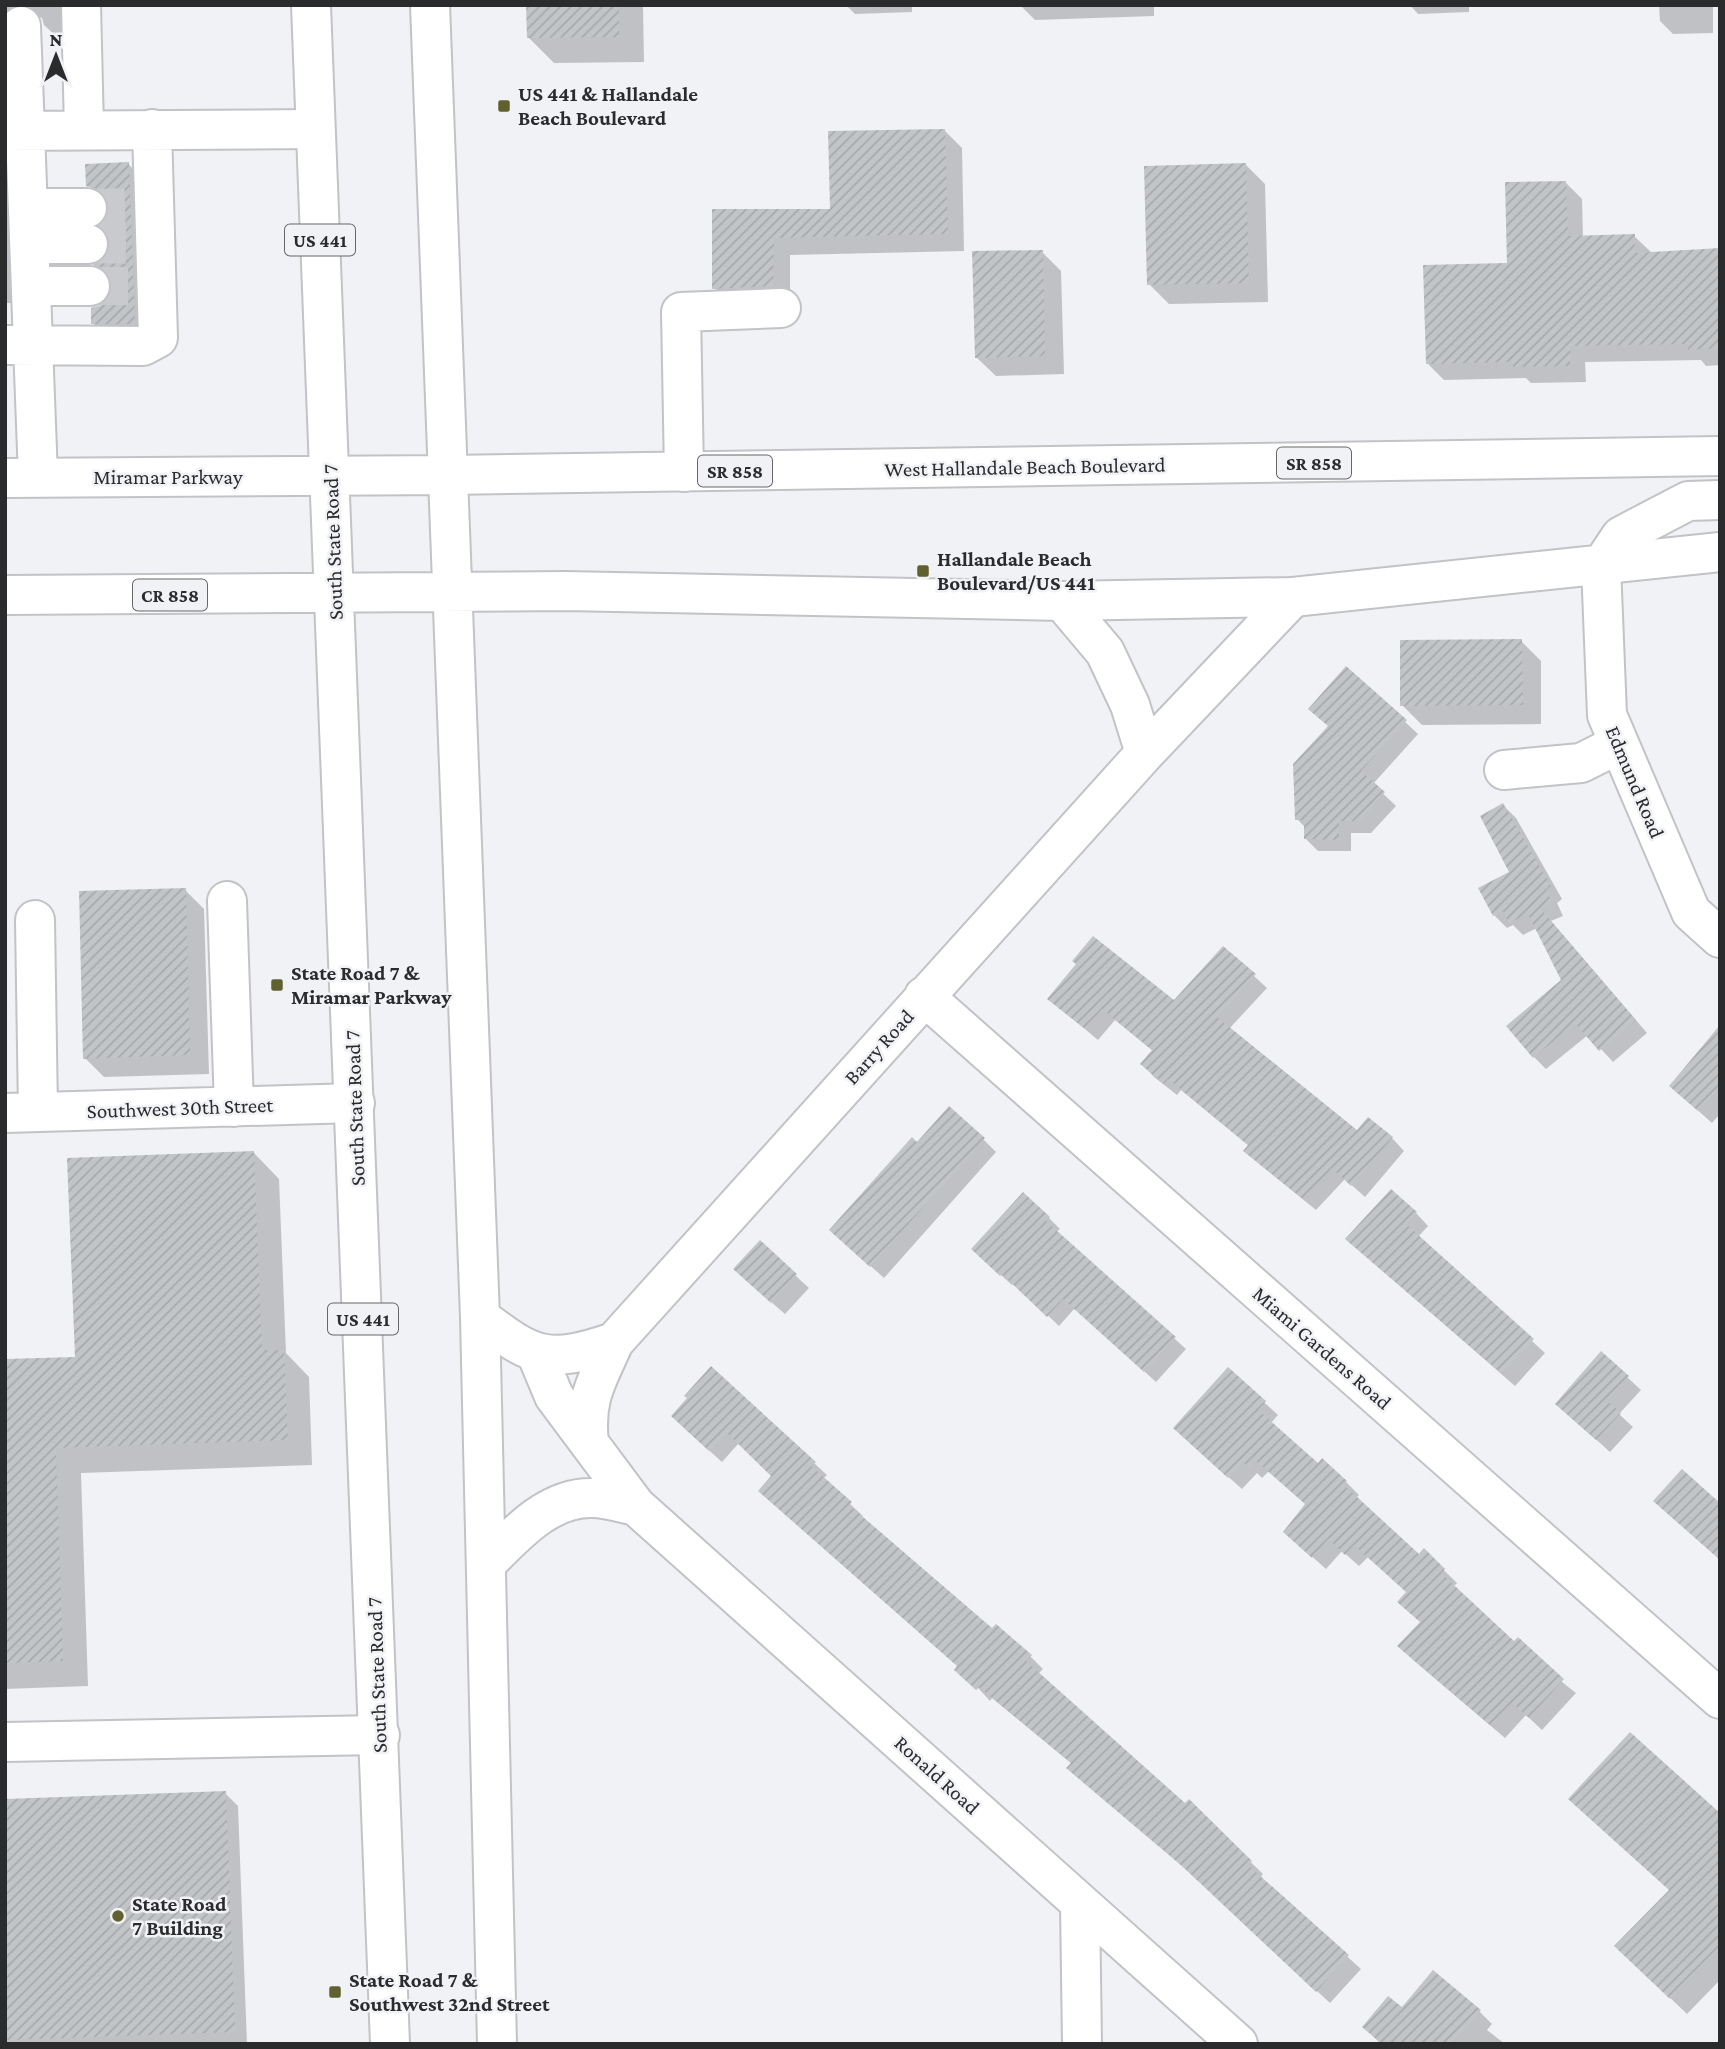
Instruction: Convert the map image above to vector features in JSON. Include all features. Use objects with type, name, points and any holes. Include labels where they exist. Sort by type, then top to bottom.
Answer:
[{"type":"main road","points":[[81,5],[84,130]]},
{"type":"main road","name":"South State Road 7","points":[[311,5],[390,2044]]},
{"type":"main road","points":[[430,5],[480,1317],[497,2044]]},
{"type":"main road","points":[[21,26],[16,131],[29,226],[31,286],[19,345],[21,477]]},
{"type":"main road","points":[[19,345],[143,346],[158,338],[145,287],[143,207],[152,130]]},
{"type":"main road","points":[[16,131],[315,130]]},
{"type":"main road","points":[[29,226],[87,226]]},
{"type":"main road","points":[[31,286],[90,286]]},
{"type":"main road","points":[[684,472],[681,312],[781,308]]},
{"type":"main road","name":"West Hallandale Beach Boulevard","points":[[330,475],[1720,456]]},
{"type":"main road","name":"Miramar Parkway","points":[[21,477],[330,475]]},
{"type":"main road","points":[[1601,566],[1620,536],[1688,501],[1720,500]]},
{"type":"main road","points":[[335,593],[565,591],[1062,601],[1293,597],[1720,552]]},
{"type":"main road","name":"Edmund Road","points":[[1601,566],[1607,715],[1691,912],[1720,938]]},
{"type":"main road","name":"CR 858","points":[[5,595],[335,593]]},
{"type":"main road","name":"Barry Road","points":[[589,1443],[586,1417],[589,1398],[614,1342],[1145,753],[1293,597]]},
{"type":"main road","points":[[1062,601],[1105,652],[1130,705],[1145,753]]},
{"type":"main road","points":[[1504,770],[1581,762],[1619,744]]},
{"type":"main road","points":[[227,901],[234,1107]]},
{"type":"main road","points":[[21,1113],[35,920]]},
{"type":"main road","name":"Miami Gardens Road","points":[[924,996],[1720,1699]]},
{"type":"main road","name":"Southwest 30th Street","points":[[21,1113],[355,1103]]},
{"type":"main road","points":[[480,1317],[512,1342],[536,1353]]},
{"type":"main road","name":"Barry Road","points":[[536,1353],[559,1357],[575,1355],[614,1342]]},
{"type":"main road","name":"Ronald Road","points":[[536,1353],[554,1396],[636,1506],[1238,2044]]},
{"type":"main road","points":[[486,1564],[520,1530],[556,1506],[573,1500],[593,1498],[636,1506]]},
{"type":"main road","points":[[5,1742],[380,1735]]},
{"type":"main road","points":[[1080,1903],[1082,2044]]},
{"type":"main road","points":[[388,1975],[418,2044]]},
{"type":"building","points":[[526,5],[619,5],[619,37],[527,38]]},
{"type":"building","points":[[945,129],[948,234],[774,238],[773,286],[712,289],[712,209],[830,209],[828,131]]},
{"type":"building","points":[[129,162],[135,324],[91,324],[91,308],[101,305],[109,297],[112,287],[109,275],[93,265],[107,254],[110,245],[107,234],[100,226],[109,207],[106,198],[98,189],[86,186],[85,164]]},
{"type":"building","points":[[1246,163],[1249,283],[1147,285],[1144,166]]},
{"type":"building","points":[[1566,181],[1568,236],[1635,234],[1635,253],[1720,248],[1720,348],[1688,350],[1688,344],[1570,346],[1570,366],[1513,367],[1513,362],[1426,364],[1423,265],[1507,263],[1505,182]]},
{"type":"building","points":[[1043,250],[1045,356],[975,358],[972,251]]},
{"type":"building","points":[[1522,639],[1523,705],[1400,706],[1400,640]]},
{"type":"building","points":[[1346,666],[1407,720],[1361,771],[1385,792],[1359,821],[1339,821],[1339,840],[1304,839],[1304,820],[1295,820],[1293,764],[1328,726],[1308,709]]},
{"type":"building","points":[[1503,803],[1551,886],[1546,890],[1552,903],[1540,908],[1636,1020],[1599,1051],[1575,1023],[1533,1058],[1506,1026],[1561,980],[1528,914],[1509,923],[1503,911],[1493,916],[1478,888],[1509,872],[1480,816]]},
{"type":"building","points":[[186,888],[190,1055],[83,1059],[79,891]]},
{"type":"building","points":[[1093,936],[1174,1000],[1223,946],[1256,974],[1217,1017],[1357,1130],[1368,1117],[1393,1137],[1351,1186],[1332,1168],[1303,1199],[1243,1151],[1248,1145],[1168,1079],[1164,1084],[1140,1064],[1152,1050],[1102,1009],[1085,1029],[1047,999],[1076,964],[1072,961]]},
{"type":"building","points":[[1720,1025],[1720,1086],[1698,1111],[1669,1086]]},
{"type":"building","points":[[949,1106],[985,1138],[870,1267],[829,1230],[912,1137],[917,1142]]},
{"type":"building","points":[[254,1151],[262,1350],[284,1350],[288,1440],[56,1448],[63,1661],[5,1663],[5,1359],[75,1357],[67,1158]]},
{"type":"building","points":[[1391,1189],[1417,1212],[1406,1224],[1534,1339],[1502,1374],[1345,1239]]},
{"type":"building","points":[[1023,1192],[1050,1217],[1046,1221],[1176,1337],[1144,1372],[1063,1299],[1047,1317],[971,1249]]},
{"type":"building","points":[[760,1240],[797,1274],[771,1303],[733,1269]]},
{"type":"building","points":[[1601,1351],[1629,1376],[1607,1401],[1621,1413],[1596,1440],[1555,1404]]},
{"type":"building","points":[[711,1366],[816,1462],[811,1466],[852,1502],[849,1505],[992,1628],[996,1624],[1032,1655],[1026,1661],[1185,1803],[1189,1799],[1252,1861],[1248,1865],[1349,1955],[1316,1992],[1183,1867],[1066,1768],[1071,1763],[979,1687],[976,1690],[954,1670],[957,1666],[758,1491],[771,1476],[726,1432],[709,1451],[671,1416],[687,1398],[684,1396]]},
{"type":"building","points":[[1228,1367],[1266,1401],[1258,1410],[1318,1463],[1322,1458],[1347,1481],[1344,1485],[1419,1554],[1424,1548],[1445,1569],[1441,1573],[1514,1641],[1518,1637],[1564,1679],[1529,1718],[1512,1703],[1491,1726],[1397,1646],[1420,1622],[1397,1602],[1406,1592],[1354,1545],[1345,1555],[1328,1539],[1312,1558],[1283,1532],[1305,1504],[1255,1460],[1249,1467],[1243,1462],[1228,1478],[1173,1428]]},
{"type":"building","points":[[1682,1469],[1720,1503],[1720,1560],[1653,1501]]},
{"type":"building","points":[[1630,1732],[1720,1813],[1720,1948],[1670,1999],[1614,1946],[1669,1890],[1568,1799]]},
{"type":"building","name":"State Road 7 Building","points":[[226,1791],[235,2032],[5,2040],[5,1799]]},
{"type":"building","points":[[1433,1970],[1481,2010],[1452,2044],[1382,2044],[1362,2027],[1388,1996],[1402,2007]]},
{"type":"tunnel","points":[[87,208],[131,207]]},
{"type":"tunnel","points":[[88,244],[132,245]]},
{"type":"tunnel","points":[[90,286],[134,286]]},
{"type":"place","name":"US 441 & Hallandale Beach Boulevard","points":[[504,106]]},
{"type":"place","name":"Hallandale Beach Boulevard/US 441","points":[[923,571]]},
{"type":"place","name":"State Road 7 & Miramar Parkway","points":[[277,985]]},
{"type":"place","name":"State Road 7 Building","points":[[118,1916]]},
{"type":"place","name":"State Road 7 & Southwest 32nd Street","points":[[335,1992]]}]
